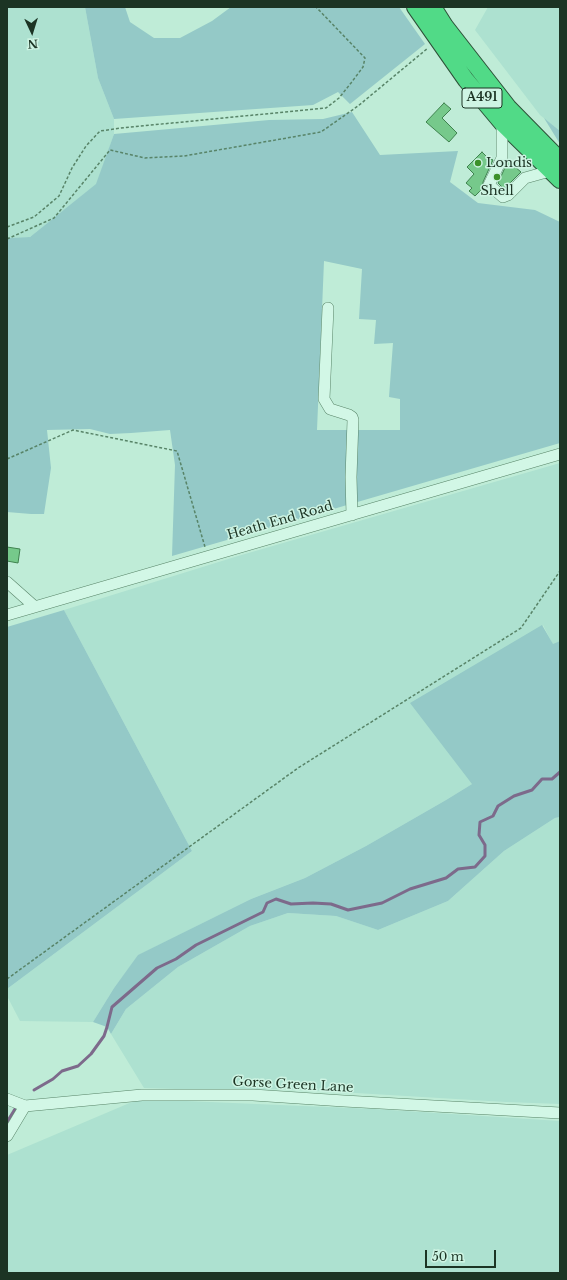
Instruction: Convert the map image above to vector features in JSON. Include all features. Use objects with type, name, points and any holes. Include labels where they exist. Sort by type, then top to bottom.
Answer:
[{"type":"highway","name":"A491","points":[[415,7],[466,80],[502,123],[557,170]]},
{"type":"highway","name":"A491","points":[[433,7],[445,26],[557,170]]},
{"type":"street","points":[[502,123],[502,158],[488,185],[503,197],[508,195],[525,178],[557,170]]},
{"type":"street","points":[[328,308],[324,399],[330,409],[352,417],[353,420],[351,477],[352,515]]},
{"type":"street","name":"Heath End Road","points":[[7,615],[560,454]]},
{"type":"street","points":[[7,582],[34,606]]},
{"type":"street","name":"Gorse Green Lane","points":[[25,1106],[142,1095],[253,1095],[344,1102],[560,1113]]},
{"type":"street","points":[[7,1099],[25,1106],[7,1136]]},
{"type":"path","points":[[7,227],[34,217],[59,196],[86,146],[100,131],[326,108],[339,98],[364,67],[365,58],[316,7]]},
{"type":"path","points":[[7,239],[54,218],[110,150],[145,158],[184,156],[321,132],[358,106],[437,40]]},
{"type":"path","points":[[7,459],[73,430],[177,451],[208,556]]},
{"type":"path","points":[[7,979],[298,768],[521,628],[560,571]]},
{"type":"shaded area","points":[[7,7],[85,7],[98,78],[114,119],[114,134],[97,184],[30,237],[7,238]]},
{"type":"shaded area","points":[[85,7],[125,7],[130,22],[154,38],[180,38],[212,21],[231,7],[399,7],[425,44],[350,104],[338,92],[313,105],[114,119],[98,78]]},
{"type":"shaded area","points":[[488,7],[560,7],[560,131],[540,115],[475,30]]},
{"type":"shaded area","points":[[352,112],[380,155],[458,151],[450,182],[478,203],[535,210],[560,222],[560,443],[172,556],[175,465],[170,430],[110,434],[90,429],[47,430],[51,468],[44,514],[7,512],[7,238],[30,237],[96,184],[114,134],[269,120],[323,119]],"holes":[[[324,261],[362,269],[359,319],[376,320],[374,344],[393,343],[389,397],[400,399],[400,430],[317,430]]]},
{"type":"shaded area","points":[[544,118],[560,131],[560,144]]},
{"type":"shaded area","points":[[560,463],[560,641],[553,645],[543,625],[472,784],[366,846],[305,878],[251,899],[139,955],[114,988],[93,1022],[20,1021],[7,996],[7,989],[192,851],[64,610],[238,556]]},
{"type":"shaded area","points":[[64,610],[192,851],[7,989],[7,627]]},
{"type":"shaded area","points":[[542,625],[553,644],[560,641],[560,817],[555,818],[504,851],[448,901],[378,930],[336,916],[288,913],[250,926],[178,967],[126,1009],[111,1034],[107,1027],[93,1022],[114,988],[138,955],[251,899],[305,878],[366,846],[472,784],[410,703]]},
{"type":"shaded area","points":[[560,817],[560,1104],[289,1089],[208,1090],[144,1088],[111,1034],[126,1009],[178,967],[250,926],[288,913],[336,916],[378,930],[448,901],[504,851],[555,818]]},
{"type":"shaded area","points":[[139,1099],[374,1109],[560,1121],[560,1273],[7,1273],[7,1155]]},
{"type":"building","points":[[444,103],[451,109],[442,118],[457,133],[449,142],[426,122]]},
{"type":"building","points":[[482,152],[490,160],[493,160],[483,182],[483,188],[475,196],[469,191],[472,188],[466,183],[474,174],[467,167]]},
{"type":"building","points":[[508,161],[521,172],[504,189],[498,183]]},
{"type":"building","points":[[7,547],[20,549],[18,563],[7,561]]},
{"type":"waterway","points":[[34,1090],[53,1079],[62,1071],[78,1066],[91,1054],[104,1036],[112,1007],[157,968],[176,959],[196,945],[263,912],[267,903],[276,899],[291,904],[331,904],[348,910],[382,903],[410,889],[446,878],[458,869],[475,867],[485,856],[485,845],[479,835],[480,822],[493,816],[498,806],[514,796],[532,790],[542,779],[552,779],[560,772]]},
{"type":"waterway","points":[[7,1122],[15,1109]]},
{"type":"place","name":"Londis","points":[[478,163]]},
{"type":"place","name":"Shell","points":[[497,177]]}]
